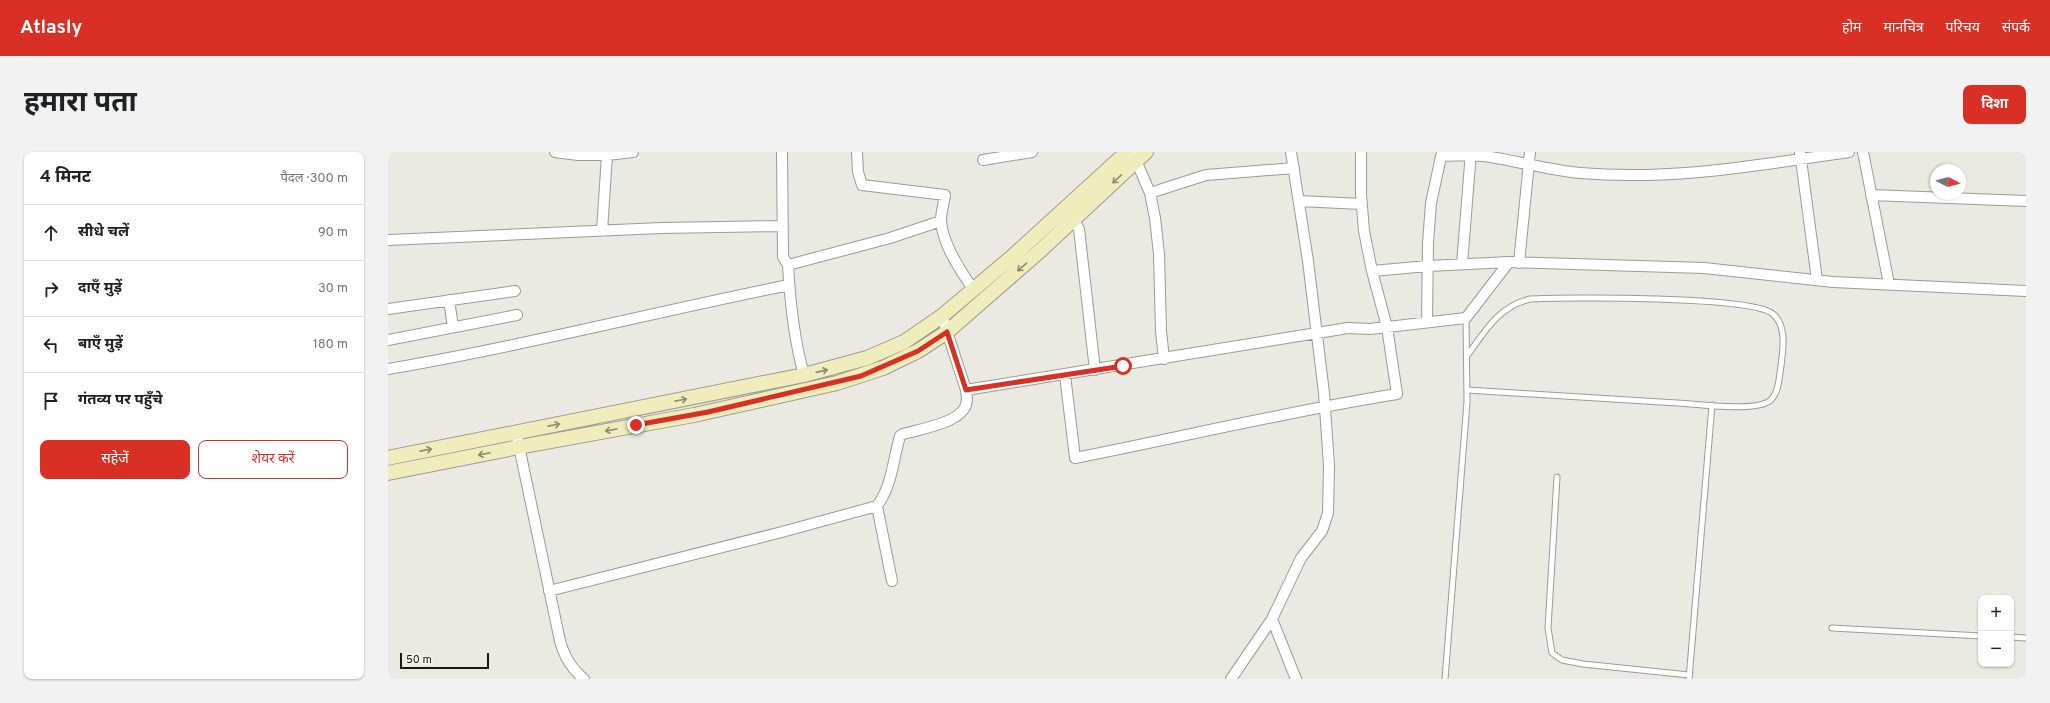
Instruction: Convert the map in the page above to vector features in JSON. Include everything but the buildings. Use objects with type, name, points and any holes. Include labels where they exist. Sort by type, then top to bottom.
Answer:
[{"type":"street","points":[[555,152],[578,155],[606,155],[633,152]]},
{"type":"street","points":[[782,152],[783,257],[788,265],[789,285],[799,359],[804,375]]},
{"type":"street","points":[[857,152],[858,172],[862,185],[944,195],[941,221],[951,252],[960,270],[974,290]]},
{"type":"street","points":[[983,160],[1032,152]]},
{"type":"street","points":[[1231,679],[1272,620],[1298,565],[1322,531],[1328,513],[1329,466],[1318,332],[1291,152]]},
{"type":"street","points":[[1065,375],[1074,458],[1325,406],[1397,394],[1387,327],[1372,271],[1364,231],[1361,152]]},
{"type":"street","points":[[966,390],[1164,359],[1318,332],[1348,328],[1370,329],[1466,318],[1514,263],[1530,152]]},
{"type":"street","points":[[1427,322],[1431,203],[1442,154],[1470,153],[1528,165],[1580,173],[1675,175],[1801,156],[1849,152]]},
{"type":"street","points":[[1863,152],[1889,284]]},
{"type":"street","points":[[1462,264],[1470,153]]},
{"type":"street","points":[[1135,154],[1150,193],[1159,254],[1161,331],[1164,359]]},
{"type":"street","points":[[388,458],[804,375],[867,358],[904,342],[942,316],[974,290],[1066,208],[1135,154]]},
{"type":"street","points":[[388,473],[694,415],[861,376],[918,351],[947,332],[1074,220],[1135,154]]},
{"type":"street","points":[[602,231],[606,155]]},
{"type":"street","points":[[1801,156],[1817,280]]},
{"type":"street","points":[[1150,193],[1206,175],[1294,168]]},
{"type":"street","points":[[1872,195],[2026,201]]},
{"type":"street","points":[[1299,201],[1362,204]]},
{"type":"street","points":[[1066,208],[1079,229],[1095,370]]},
{"type":"street","points":[[788,265],[890,238],[941,221]]},
{"type":"street","points":[[388,240],[602,231],[783,226]]},
{"type":"street","points":[[1372,271],[1462,264],[1514,263],[1704,268],[1817,280],[2026,291]]},
{"type":"street","points":[[388,369],[528,342],[631,318],[789,285]]},
{"type":"street","points":[[388,310],[515,291]]},
{"type":"street","points":[[449,300],[453,327]]},
{"type":"street","points":[[388,340],[517,316]]},
{"type":"street","points":[[892,580],[877,506],[886,491],[891,476],[900,436],[945,422],[959,414],[965,408],[967,401],[966,390],[942,316]]},
{"type":"street","points":[[516,432],[549,591],[565,658],[573,669],[584,679]]},
{"type":"street","points":[[549,591],[782,532],[877,506]]},
{"type":"street","points":[[1272,620],[1296,679]]},
{"type":"lane","points":[[1467,356],[1489,326],[1504,310],[1516,303],[1530,299],[1626,298],[1751,305],[1772,313],[1779,321],[1782,332],[1783,350],[1778,386],[1774,397],[1769,402],[1757,406],[1712,405],[1467,390]]},
{"type":"lane","points":[[1445,679],[1467,390],[1466,318]]},
{"type":"lane","points":[[1557,477],[1548,628],[1552,653],[1562,660],[1583,664],[1689,677],[1712,405]]},
{"type":"lane","points":[[1832,628],[1978,636]]},
{"type":"lane","points":[[2014,637],[2026,638]]},
{"type":"route","points":[[636,425],[708,412],[808,390],[861,376],[883,368],[918,351],[947,332],[966,390],[1123,366]]}]
